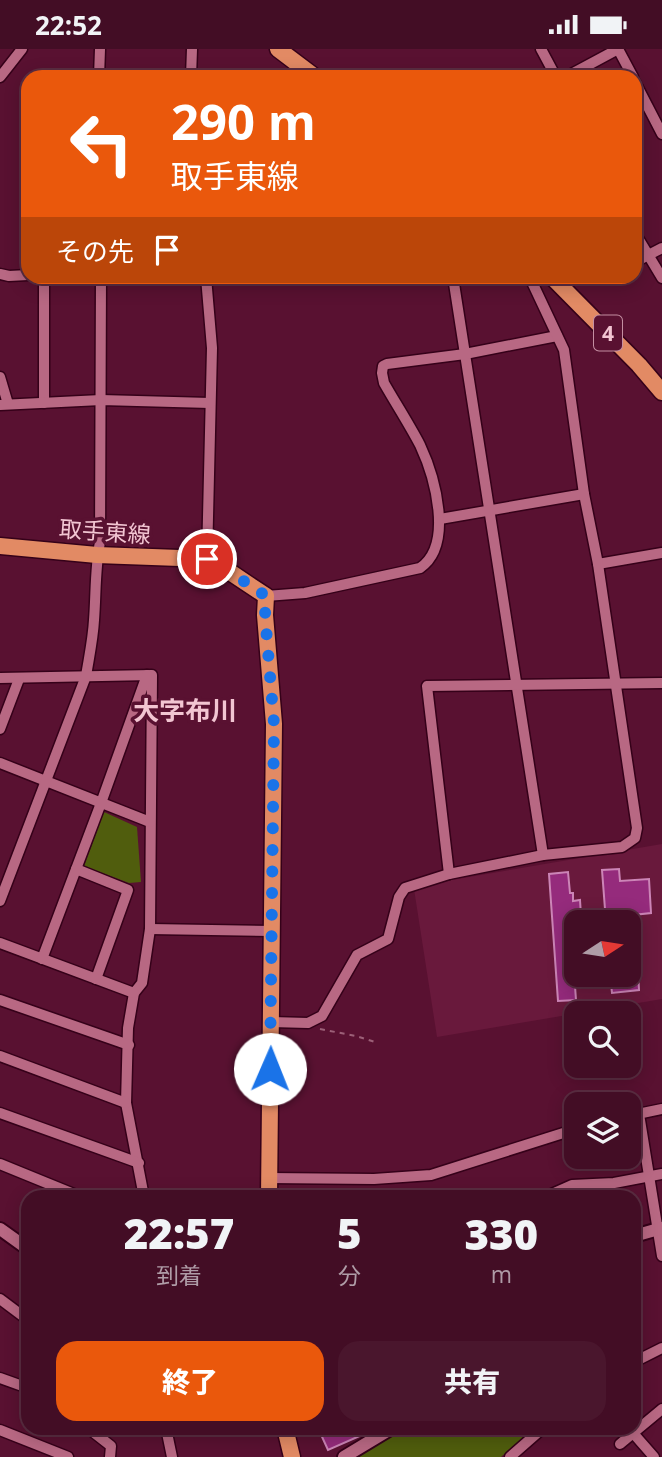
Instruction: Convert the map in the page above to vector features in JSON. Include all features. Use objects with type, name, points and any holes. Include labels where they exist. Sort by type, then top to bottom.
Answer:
[{"type":"main road","points":[[278,49],[305,70]]},
{"type":"main road","name":"4","points":[[559,284],[662,392]]},
{"type":"main road","name":"取手東線","points":[[0,545],[97,555],[207,559],[266,596]]},
{"type":"main road","points":[[266,596],[265,615],[274,724],[268,1190]]},
{"type":"main road","points":[[287,1435],[292,1457]]},
{"type":"street","points":[[0,77],[22,49]]},
{"type":"street","points":[[99,70],[100,49]]},
{"type":"street","points":[[191,70],[192,49]]},
{"type":"street","points":[[541,49],[552,70]]},
{"type":"street","points":[[579,70],[618,49],[629,70]]},
{"type":"street","points":[[642,95],[662,134]]},
{"type":"street","points":[[642,246],[662,278]]},
{"type":"street","points":[[642,258],[662,248]]},
{"type":"street","points":[[0,274],[21,275]]},
{"type":"street","points":[[44,284],[44,403]]},
{"type":"street","points":[[0,901],[86,676],[94,623],[100,542],[102,284]]},
{"type":"street","points":[[207,284],[212,348],[207,559]]},
{"type":"street","points":[[454,284],[543,855]]},
{"type":"street","points":[[271,1022],[308,1023],[322,1016],[357,955],[388,939],[399,897],[405,888],[449,874],[543,855],[622,847],[635,838],[638,828],[598,564],[583,494],[564,350],[533,284]]},
{"type":"street","points":[[266,596],[305,593],[420,568],[430,561],[437,548],[440,519],[432,481],[421,448],[384,383],[383,366],[465,354],[557,336]]},
{"type":"street","points":[[0,377],[4,404],[101,400],[210,403]]},
{"type":"street","points":[[440,519],[583,494]]},
{"type":"street","points":[[598,564],[662,553]]},
{"type":"street","points":[[0,678],[152,674],[150,929],[142,983],[134,993],[128,1028],[130,1045],[127,1103],[143,1190]]},
{"type":"street","points":[[42,959],[102,803],[147,675]]},
{"type":"street","points":[[0,729],[19,679]]},
{"type":"street","points":[[449,874],[426,686],[662,683]]},
{"type":"street","points":[[0,763],[150,822]]},
{"type":"street","points":[[76,869],[128,890],[96,978]]},
{"type":"street","points":[[150,929],[272,931]]},
{"type":"street","points":[[0,943],[134,993]]},
{"type":"street","points":[[0,1000],[130,1045]]},
{"type":"street","points":[[0,1056],[127,1103]]},
{"type":"street","points":[[641,1114],[662,1109]]},
{"type":"street","points":[[0,1113],[139,1163]]},
{"type":"street","points":[[641,1126],[660,1228],[662,1256]]},
{"type":"street","points":[[268,1178],[393,1179],[431,1175],[564,1133]]},
{"type":"street","points":[[0,1164],[57,1190]]},
{"type":"street","points":[[561,1190],[572,1185],[614,1182],[662,1174]]},
{"type":"street","points":[[641,1233],[660,1228]]},
{"type":"street","points":[[0,1229],[21,1244]]},
{"type":"street","points":[[0,1299],[21,1315]]},
{"type":"street","points":[[641,1358],[662,1348]]},
{"type":"street","points":[[0,1378],[21,1386]]},
{"type":"street","points":[[641,1426],[662,1409]]},
{"type":"street","points":[[0,1430],[68,1457]]},
{"type":"street","points":[[97,1435],[111,1445],[110,1457]]},
{"type":"street","points":[[167,1435],[172,1457]]},
{"type":"street","points":[[344,1457],[380,1435]]},
{"type":"street","points":[[514,1456],[536,1435]]},
{"type":"street","points":[[620,1444],[631,1435]]},
{"type":"street","points":[[635,1435],[654,1457]]},
{"type":"path","points":[[315,1028],[376,1042]]},
{"type":"shaded area","points":[[662,844],[662,999],[641,1003],[564,1001],[564,1016],[437,1037],[414,889],[440,882]]},
{"type":"green space","points":[[104,812],[137,827],[141,882],[129,883],[84,866]]},
{"type":"green space","points":[[394,1435],[526,1435],[501,1457],[358,1457]]},
{"type":"building","points":[[619,869],[620,881],[649,879],[651,913],[641,914],[641,910],[605,910],[602,870]]},
{"type":"building","points":[[568,872],[573,901],[580,900],[581,910],[564,910],[564,987],[575,987],[576,1000],[558,1001],[549,874]]},
{"type":"building","points":[[611,987],[639,987],[639,990],[612,993]]},
{"type":"building","points":[[321,1435],[362,1435],[328,1450]]},
{"type":"district","name":"大字布川","points":[[185,710]]},
{"type":"route","points":[[207,559],[266,596],[265,615],[274,724],[270,1069]]}]
